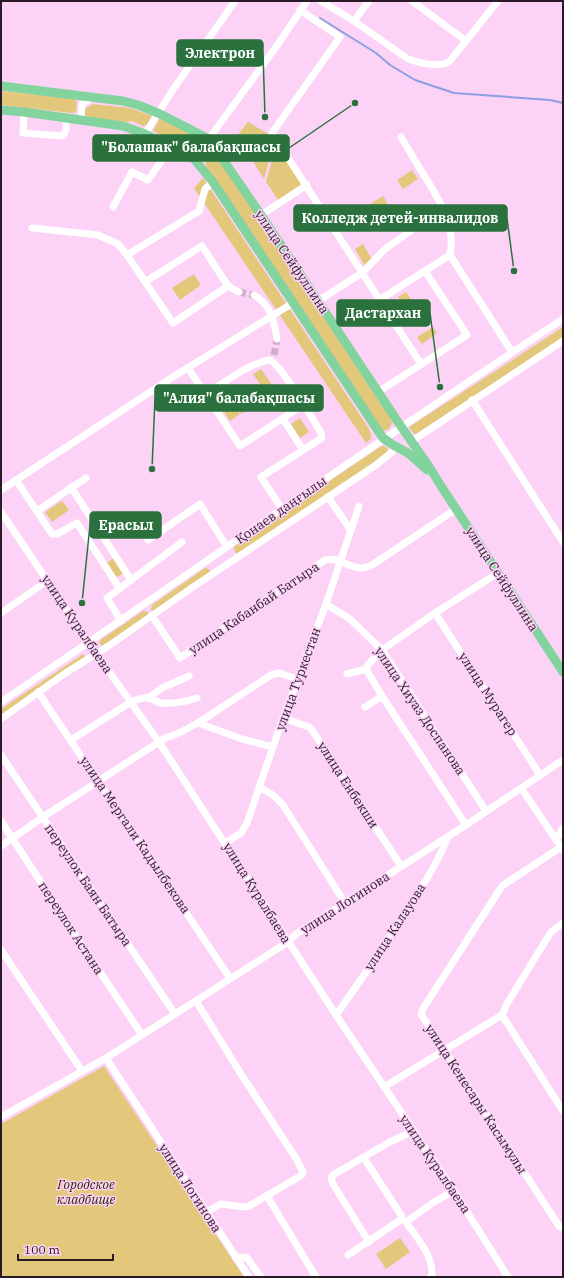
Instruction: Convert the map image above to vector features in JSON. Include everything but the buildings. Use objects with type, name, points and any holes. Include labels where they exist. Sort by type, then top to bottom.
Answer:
[{"type":"main road","points":[[1,86],[124,101],[158,113],[209,139]]},
{"type":"main road","points":[[1,110],[123,126],[144,134],[194,159]]},
{"type":"main road","name":"улица Сейфуллина","points":[[209,139],[378,392],[428,464],[456,510],[563,672]]},
{"type":"main road","name":"улица Сейфуллина","points":[[194,159],[213,182],[383,438],[395,450],[408,453],[420,463],[441,486]]},
{"type":"main road","name":"Қонаев даңғылы","points":[[395,450],[412,441]]},
{"type":"street","points":[[144,134],[235,1]]},
{"type":"street","points":[[194,159],[276,47],[307,1]]},
{"type":"street","points":[[321,1],[354,21],[408,59],[416,62],[444,64],[449,62],[498,1]]},
{"type":"street","points":[[354,21],[369,1]]},
{"type":"street","points":[[412,1],[466,40]]},
{"type":"street","points":[[300,10],[340,37],[272,133],[307,185],[421,364]]},
{"type":"street","points":[[81,120],[82,104],[95,98]]},
{"type":"street","points":[[24,112],[23,133],[61,136],[65,134],[66,118]]},
{"type":"street","points":[[401,137],[443,208],[451,233],[452,245],[450,255],[512,352]]},
{"type":"street","points":[[113,207],[132,172],[148,180],[171,147]]},
{"type":"street","points":[[127,255],[199,211],[205,189],[213,182]]},
{"type":"street","points":[[261,215],[307,185]]},
{"type":"street","points":[[318,301],[335,292],[362,273],[385,249],[443,208]]},
{"type":"street","points":[[32,228],[98,235],[118,244],[173,323],[228,286]]},
{"type":"street","points":[[145,282],[202,246],[228,286],[239,292]]},
{"type":"street","points":[[379,300],[450,255]]},
{"type":"street","points":[[378,392],[467,335],[424,271]]},
{"type":"street","points":[[254,295],[261,299],[272,315],[277,339]]},
{"type":"street","points":[[1,490],[188,368],[293,303]]},
{"type":"street","name":"Қонаев даңғылы","points":[[1,702],[121,621],[383,438],[563,319]]},
{"type":"street","name":"Қонаев даңғылы","points":[[412,441],[563,341]]},
{"type":"street","points":[[206,394],[245,370],[272,358],[322,433],[322,438],[261,476],[282,509]]},
{"type":"street","points":[[188,368],[240,446],[303,405]]},
{"type":"street","points":[[472,400],[563,542]]},
{"type":"street","points":[[283,419],[303,450]]},
{"type":"street","name":"Қонаев даңғылы","points":[[1,719],[38,692],[376,465],[395,450]]},
{"type":"street","points":[[36,511],[86,478]]},
{"type":"street","points":[[16,480],[52,534],[54,535],[76,523],[120,589]]},
{"type":"street","points":[[72,487],[131,580]]},
{"type":"street","points":[[328,497],[350,529]]},
{"type":"street","points":[[148,540],[200,504],[227,547]]},
{"type":"street","name":"улица Туркестан","points":[[225,843],[237,837],[244,829],[297,679],[326,604],[358,506]]},
{"type":"street","name":"улица Кабанбай Батыра","points":[[151,616],[180,658],[325,560],[328,559],[360,568],[372,565],[456,510]]},
{"type":"street","name":"улица Куралбаева","points":[[1,512],[96,654],[159,742],[288,942],[454,1192],[507,1275]]},
{"type":"street","points":[[121,621],[107,598],[182,542]]},
{"type":"street","points":[[466,825],[366,671],[367,666],[382,650],[435,613],[498,573]]},
{"type":"street","points":[[1,613],[47,581]]},
{"type":"street","name":"улица Хиуаз Доспанова","points":[[326,604],[350,619],[382,650],[486,811]]},
{"type":"street","name":"улица Мурагер","points":[[435,613],[540,775]]},
{"type":"street","points":[[347,674],[355,671],[366,671]]},
{"type":"street","points":[[1,846],[42,817],[165,738],[184,731],[198,723],[275,673],[284,674],[297,679]]},
{"type":"street","points":[[71,740],[131,702],[148,698],[162,688],[189,676]]},
{"type":"street","name":"улица Мергали Кадылбекова","points":[[38,692],[99,780],[230,978]]},
{"type":"street","points":[[365,707],[382,696]]},
{"type":"street","points":[[148,698],[160,702],[170,703],[184,702],[196,698]]},
{"type":"street","name":"улица Енбекши","points":[[283,718],[308,727],[312,730],[401,866]]},
{"type":"street","points":[[198,723],[242,739],[273,747]]},
{"type":"street","name":"переулок Баян Батыра","points":[[1,755],[175,1014]]},
{"type":"street","name":"улица Логинова","points":[[1,1117],[106,1058],[196,1001],[563,760]]},
{"type":"street","points":[[259,787],[273,795],[283,805],[345,902]]},
{"type":"street","points":[[521,788],[562,849]]},
{"type":"street","name":"переулок Астана","points":[[1,821],[142,1035]]},
{"type":"street","points":[[556,840],[563,828]]},
{"type":"street","name":"улица Калауова","points":[[336,1015],[407,910],[438,859],[448,836]]},
{"type":"street","name":"улица Кенесары Касымулы","points":[[562,849],[502,886],[421,1012],[422,1017],[560,1226],[563,1228]]},
{"type":"street","points":[[384,1087],[502,1015],[508,1002],[551,932],[563,923]]},
{"type":"street","points":[[1,950],[82,1071]]},
{"type":"street","points":[[196,1001],[303,1170],[302,1175],[244,1207],[221,1204],[206,1212]]},
{"type":"street","points":[[502,1015],[563,1111]]},
{"type":"street","name":"улица Логинова","points":[[106,1058],[249,1277]]},
{"type":"street","points":[[368,1242],[331,1181],[333,1175],[388,1143],[413,1131]]},
{"type":"street","points":[[348,1255],[400,1222],[402,1218],[364,1158]]},
{"type":"street","points":[[430,1277],[432,1274],[432,1268],[429,1256],[406,1222],[434,1202],[454,1192]]},
{"type":"street","points":[[266,1196],[316,1277]]},
{"type":"street","points":[[236,1258],[247,1258],[261,1277]]},
{"type":"street","points":[[499,1277],[507,1275]]},
{"type":"green space","points":[[1,91],[75,99],[77,103],[76,112],[72,113],[1,105]]},
{"type":"green space","points":[[93,104],[130,108],[152,116],[147,125],[143,126],[132,121],[128,122],[88,118],[85,115],[85,109]]},
{"type":"green space","points":[[159,119],[162,119],[201,138],[196,148],[189,151],[153,131]]},
{"type":"green space","points":[[248,122],[270,135],[274,141],[264,179],[237,136]]},
{"type":"green space","points":[[276,146],[303,185],[279,201],[266,182]]},
{"type":"green space","points":[[209,153],[214,153],[220,160],[390,418],[392,423],[389,429],[383,431],[206,166],[204,158]]},
{"type":"green space","points":[[412,170],[418,179],[403,189],[397,180]]},
{"type":"green space","points":[[203,178],[367,426],[371,439],[366,443],[194,188]]},
{"type":"green space","points":[[383,196],[389,206],[367,220],[361,210]]},
{"type":"green space","points":[[363,244],[373,261],[365,266],[355,249]]},
{"type":"green space","points":[[194,274],[201,285],[180,300],[172,288]]},
{"type":"green space","points":[[406,292],[416,308],[408,313],[398,297]]},
{"type":"green space","points":[[433,327],[437,333],[422,344],[417,337]]},
{"type":"green space","points":[[563,327],[563,338],[415,435],[409,427]]},
{"type":"green space","points":[[261,369],[272,385],[264,390],[253,374]]},
{"type":"green space","points":[[254,391],[261,401],[241,414],[235,404]]},
{"type":"green space","points":[[227,399],[230,403],[232,402],[240,414],[230,421],[219,404]]},
{"type":"green space","points":[[300,418],[309,432],[300,438],[291,424]]},
{"type":"green space","points":[[383,446],[388,450],[386,455],[238,554],[235,552],[234,546],[237,543]]},
{"type":"green space","points":[[62,501],[69,510],[52,522],[45,512]]},
{"type":"green space","points":[[115,557],[125,572],[114,579],[104,565]]},
{"type":"green space","points":[[205,568],[209,569],[210,572],[153,612],[151,610],[152,605]]},
{"type":"green space","points":[[143,611],[148,612],[149,615],[102,646],[99,642],[102,639]]},
{"type":"green space","points":[[83,654],[87,659],[1,718],[1,709]]},
{"type":"green space","name":"Городское кладбище","points":[[104,1066],[244,1277],[3,1277],[1,1275],[1,1124]]},
{"type":"green space","points":[[400,1238],[410,1252],[386,1269],[376,1254]]},
{"type":"waterway","points":[[320,18],[376,53],[390,65],[415,80],[454,93],[550,100],[563,103]]},
{"type":"tunnel","points":[[239,292],[254,295]]},
{"type":"tunnel","points":[[274,355],[277,339]]},
{"type":"place","name":"\"Болашак\" балабақшасы","points":[[355,103]]},
{"type":"place","name":"Электрон","points":[[265,117]]},
{"type":"place","name":"Колледж детей-инвалидов","points":[[514,271]]},
{"type":"place","name":"Дастархан","points":[[440,387]]},
{"type":"place","name":"\"Алия\" балабақшасы","points":[[152,469]]},
{"type":"place","name":"Ерасыл","points":[[82,603]]}]
